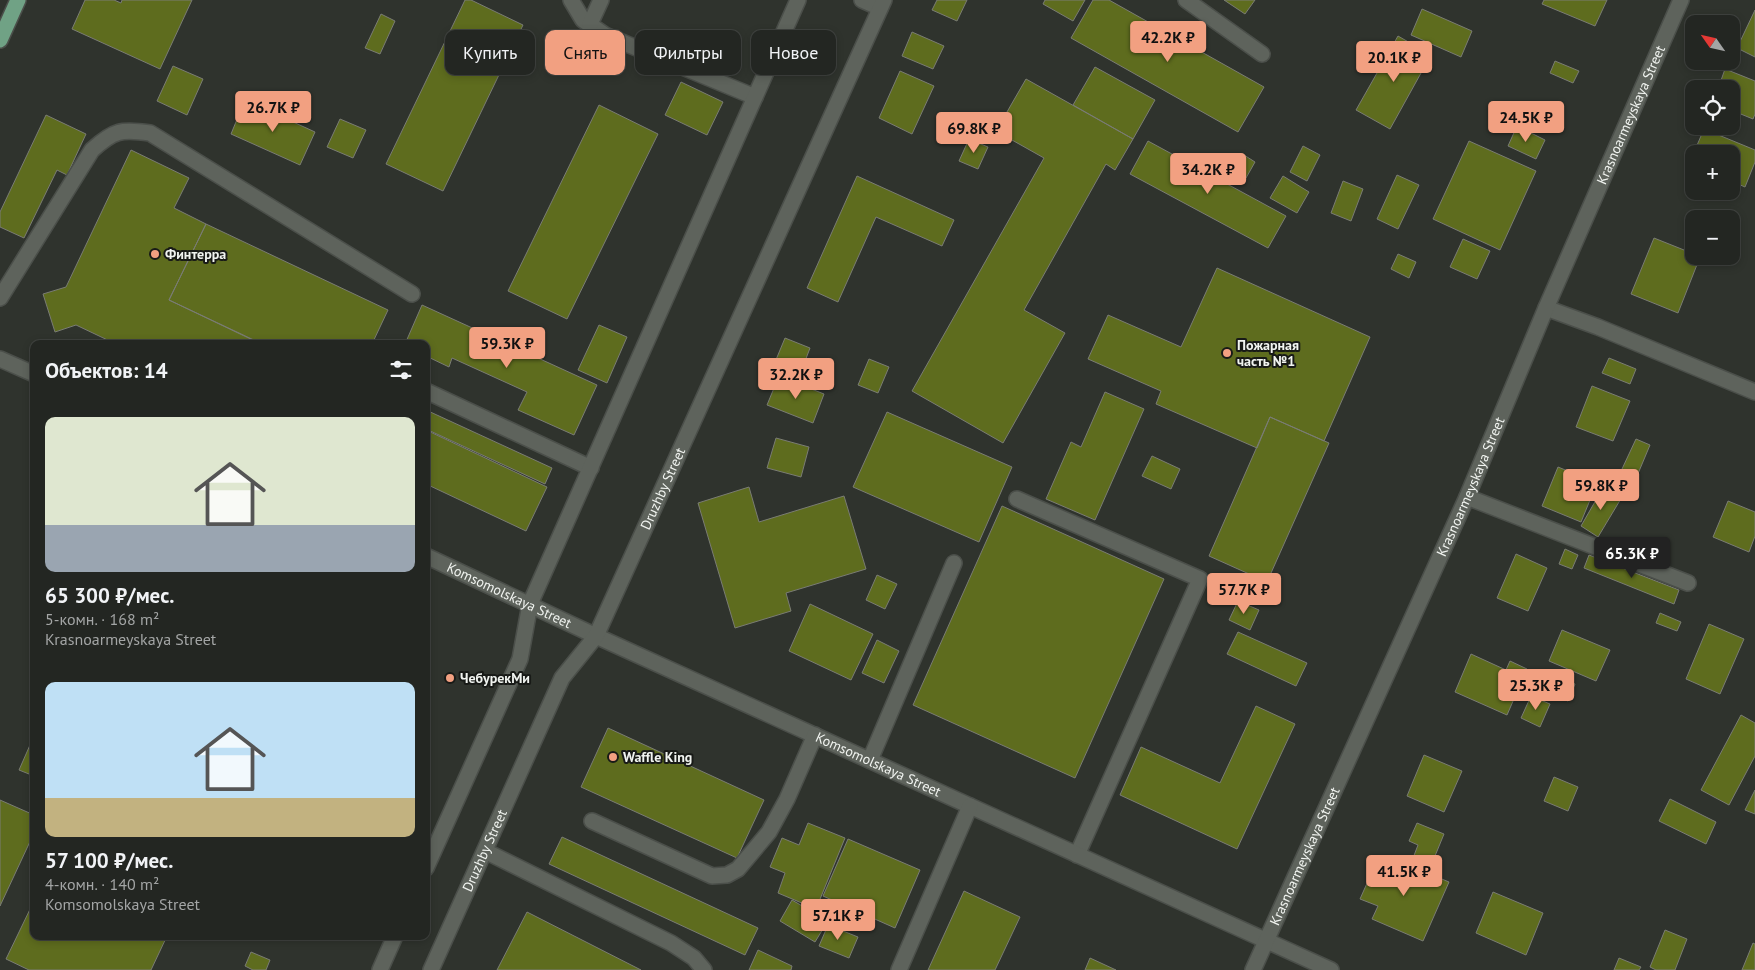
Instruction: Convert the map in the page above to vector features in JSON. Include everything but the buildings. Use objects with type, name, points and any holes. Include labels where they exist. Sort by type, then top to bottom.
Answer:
[{"type":"main road","points":[[0,40],[18,0]]},
{"type":"street","points":[[571,0],[584,20],[605,35],[755,97]]},
{"type":"street","points":[[590,24],[601,0]]},
{"type":"street","points":[[430,859],[520,659],[530,604],[798,0]]},
{"type":"street","points":[[862,0],[882,4]]},
{"type":"street","points":[[1186,0],[1262,54]]},
{"type":"street","name":"Krasnoarmeyskaya Street","points":[[1253,970],[1467,497],[1546,308],[1681,0]]},
{"type":"street","name":"Druzhby Street","points":[[431,970],[562,678],[596,636],[882,4]]},
{"type":"street","points":[[0,298],[92,150],[109,135],[128,130],[150,133],[412,294]]},
{"type":"street","points":[[1546,308],[1598,327],[1755,392]]},
{"type":"street","points":[[0,359],[30,372]]},
{"type":"street","points":[[430,392],[591,468]]},
{"type":"street","points":[[1467,497],[1688,583]]},
{"type":"street","points":[[1017,499],[1200,579],[1077,855]]},
{"type":"street","name":"Komsomolskaya Street","points":[[430,558],[596,636],[1331,970]]},
{"type":"street","points":[[870,760],[954,563]]},
{"type":"street","points":[[592,821],[712,876],[727,875],[738,869],[769,832],[791,791],[815,735]]},
{"type":"street","points":[[899,970],[970,806]]},
{"type":"street","points":[[485,851],[670,943],[694,958],[704,970]]},
{"type":"street","points":[[380,970],[393,940]]},
{"type":"place","name":"Финтерра","points":[[155,254]]},
{"type":"place","name":"Пожарная часть №1","points":[[1227,353]]},
{"type":"place","name":"ЧебурекМи","points":[[450,678]]},
{"type":"place","name":"Waffle King","points":[[613,757]]}]
